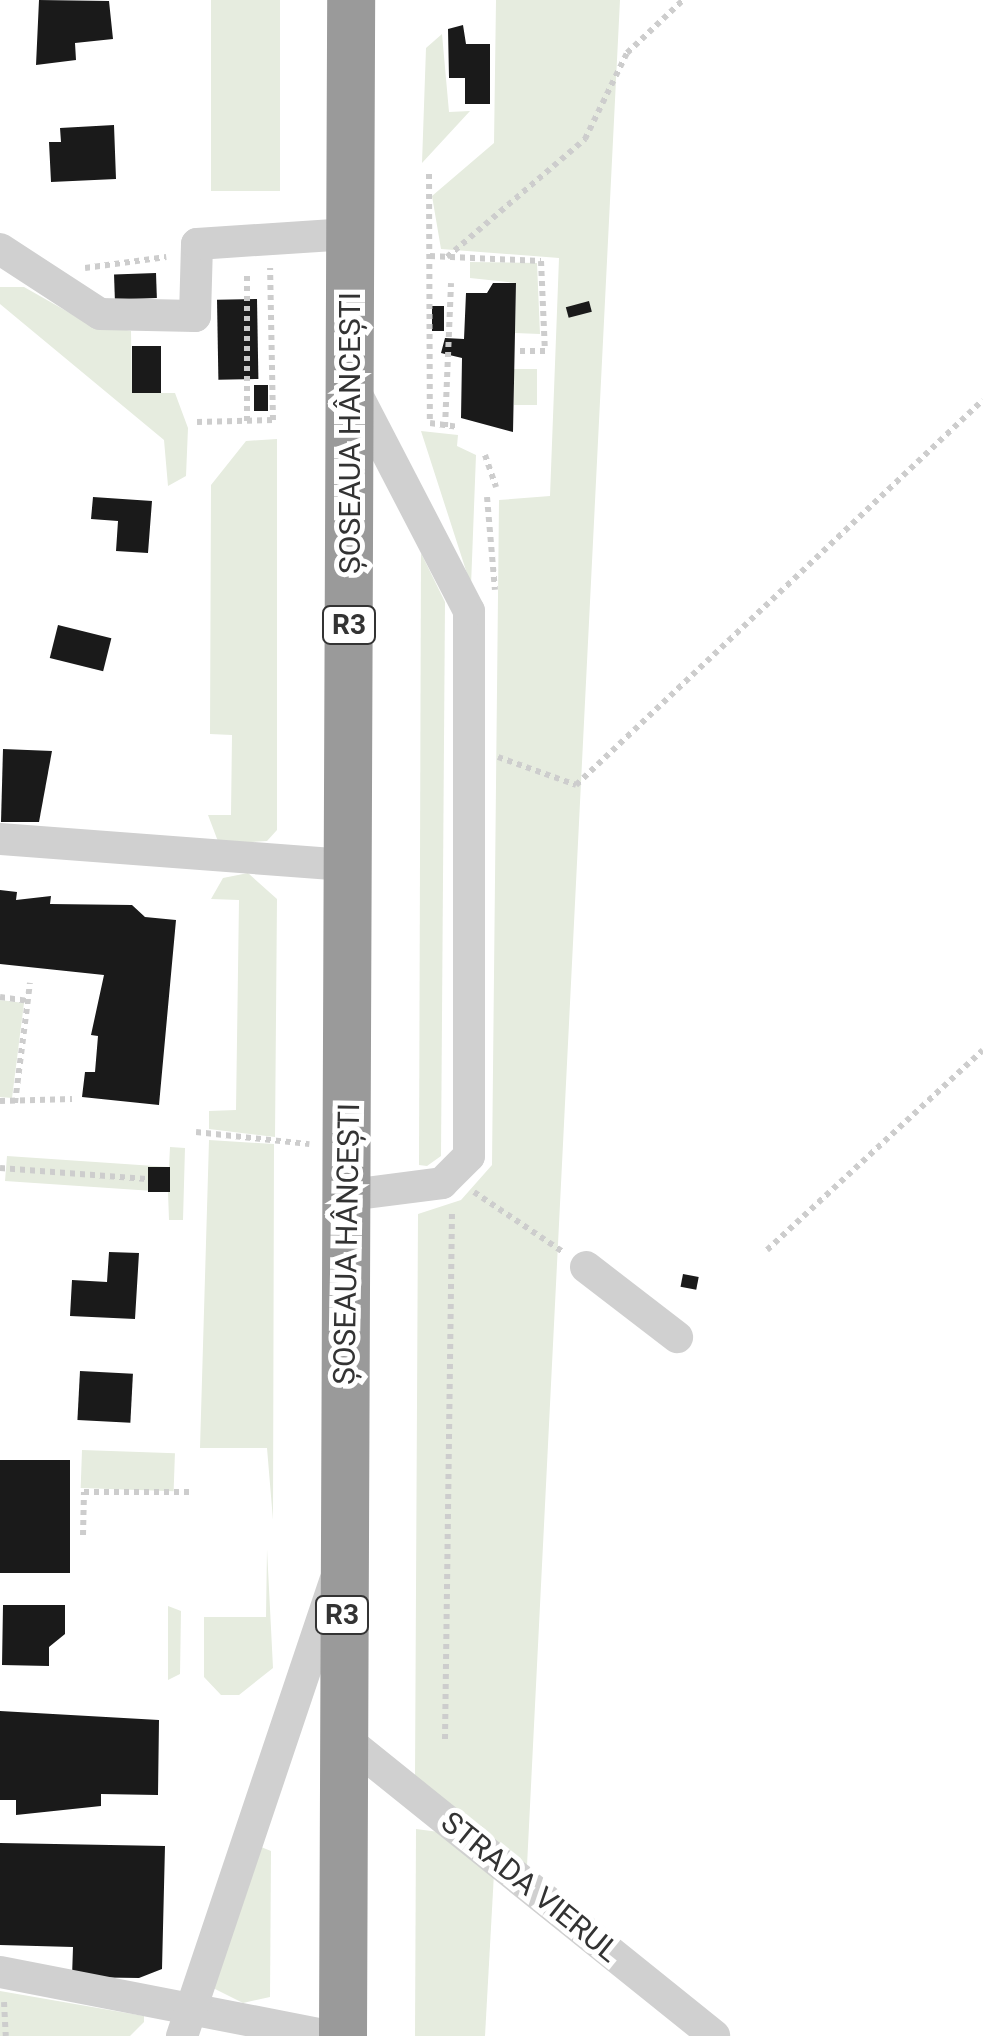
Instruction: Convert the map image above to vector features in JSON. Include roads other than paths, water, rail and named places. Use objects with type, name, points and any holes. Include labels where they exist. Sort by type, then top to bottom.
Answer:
[{"type":"highway","name":"ȘOSEAUA HÂNCEȘTI","points":[[343,2036],[341,1563],[350,1195],[351,0]]},
{"type":"street","points":[[0,250],[100,314],[196,316],[198,244],[349,234]]},
{"type":"street","points":[[350,1195],[452,1178],[469,1156],[469,611],[352,384]]},
{"type":"street","points":[[0,839],[349,865]]},
{"type":"street","points":[[586,1267],[677,1338]]},
{"type":"street","name":"ȘOSEAUA HÂNCEȘTI","points":[[182,2036],[188,2002],[341,1563]]},
{"type":"street","name":"STRADA VIERUL","points":[[344,1738],[714,2036]]},
{"type":"street","points":[[0,1972],[188,2002],[330,2036]]}]
